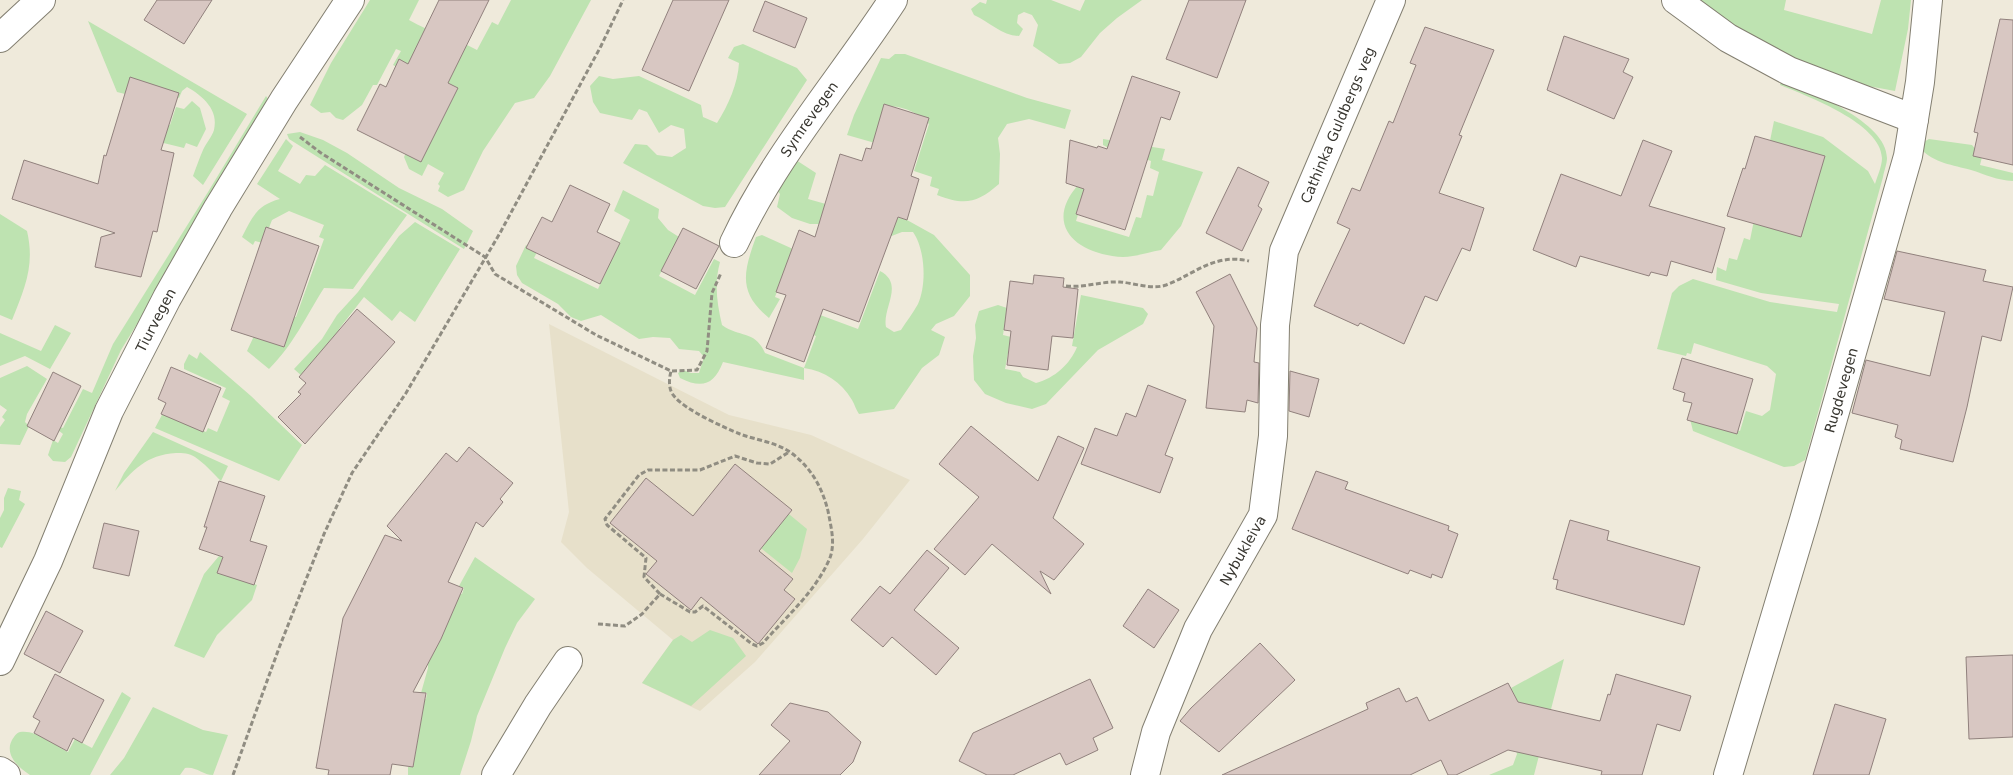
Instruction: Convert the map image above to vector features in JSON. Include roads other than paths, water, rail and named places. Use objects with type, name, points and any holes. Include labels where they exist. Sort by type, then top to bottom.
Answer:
[{"type":"street","points":[[0,38],[41,0]]},
{"type":"street","name":"Tiurvegen","points":[[0,661],[48,561],[109,410],[167,298],[218,208],[350,0]]},
{"type":"street","name":"Symrevegen","points":[[734,243],[750,209],[786,153],[893,0]]},
{"type":"street","name":"Cathinka Guldbergs veg","points":[[1284,251],[1391,0]]},
{"type":"street","points":[[1676,0],[1728,38],[1789,71],[1914,118]]},
{"type":"street","name":"Rugdevegen","points":[[1728,775],[1804,520],[1906,165],[1920,82],[1928,0]]},
{"type":"street","name":"Nybukleiva","points":[[1145,775],[1156,732],[1198,629],[1263,515],[1272,436],[1275,325],[1284,251]]},
{"type":"street","points":[[496,775],[538,705],[568,661]]},
{"type":"street","points":[[0,771],[6,775]]}]
